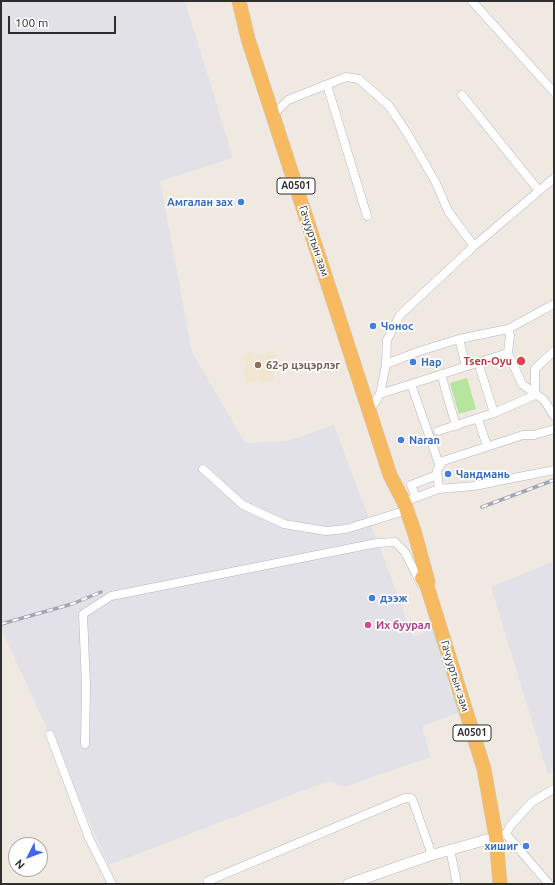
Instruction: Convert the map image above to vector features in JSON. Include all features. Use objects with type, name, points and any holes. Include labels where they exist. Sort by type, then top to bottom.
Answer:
[{"type":"highway","name":"Гачууртын зам","points":[[239,1],[248,39],[274,114],[392,480],[391,485],[407,504],[423,580],[484,769],[501,835],[500,884]]},
{"type":"street","points":[[472,1],[554,92]]},
{"type":"street","points":[[274,114],[288,100],[346,77],[359,79],[389,106],[409,136],[436,183],[448,211],[474,246]]},
{"type":"street","points":[[327,85],[367,216]]},
{"type":"street","points":[[462,94],[539,191]]},
{"type":"street","points":[[370,412],[380,394],[386,364],[387,340],[400,315],[474,246],[554,178]]},
{"type":"street","points":[[386,364],[420,351],[459,339],[508,329],[554,304]]},
{"type":"street","points":[[508,329],[510,336],[508,353],[522,384],[535,395],[544,400],[554,416]]},
{"type":"street","points":[[459,339],[466,366]]},
{"type":"street","points":[[535,395],[536,369],[554,351]]},
{"type":"street","points":[[380,394],[508,353]]},
{"type":"street","points":[[478,362],[494,413]]},
{"type":"street","points":[[441,374],[456,426]]},
{"type":"street","points":[[411,384],[440,464],[437,475],[439,489]]},
{"type":"street","points":[[438,431],[478,419],[535,395]]},
{"type":"street","points":[[478,419],[487,446]]},
{"type":"street","points":[[440,464],[443,461],[487,446],[523,435],[534,435],[554,429]]},
{"type":"street","points":[[203,469],[243,505],[284,524],[326,531],[346,529],[439,489],[474,486],[554,470]]},
{"type":"street","points":[[407,504],[411,485],[437,475]]},
{"type":"street","points":[[85,744],[86,686],[83,614],[111,596],[377,542],[395,542],[405,552],[425,587]]},
{"type":"street","points":[[50,735],[89,838],[112,884]]},
{"type":"street","points":[[354,883],[432,855],[501,835],[532,802],[554,789]]},
{"type":"street","points":[[208,881],[405,798],[411,798],[413,800],[432,855]]},
{"type":"street","points":[[501,835],[549,884]]},
{"type":"street","points":[[450,850],[457,884]]},
{"type":"shaded area","points":[[1,1],[185,1],[233,158],[160,181],[192,352],[245,443],[288,441],[334,425],[413,637],[433,629],[461,712],[422,726],[430,757],[344,787],[328,781],[109,865],[1,628]]},
{"type":"shaded area","name":"62-р цэцэрлэг","points":[[273,351],[276,360],[270,362],[275,380],[262,384],[260,380],[247,384],[242,371],[247,368],[242,356],[252,353],[253,357]]},
{"type":"shaded area","points":[[554,561],[554,772],[548,774],[491,587]]},
{"type":"green space","points":[[467,378],[476,409],[459,414],[450,383]]},
{"type":"railway","points":[[482,507],[554,480]]},
{"type":"railway","points":[[1,624],[72,604],[101,592]]},
{"type":"place","name":"Амгалан зах","points":[[241,202]]},
{"type":"place","name":"Чонос","points":[[373,326]]},
{"type":"place","name":"Tsen-Oyu","points":[[521,361]]},
{"type":"place","name":"Нар","points":[[413,362]]},
{"type":"place","name":"62-р цэцэрлэг","points":[[258,365]]},
{"type":"place","name":"Naran","points":[[401,440]]},
{"type":"place","name":"Чандмань","points":[[448,474]]},
{"type":"place","name":"дээж","points":[[372,598]]},
{"type":"place","name":"Их буурал","points":[[368,625]]},
{"type":"place","name":"хишиг","points":[[526,846]]}]
